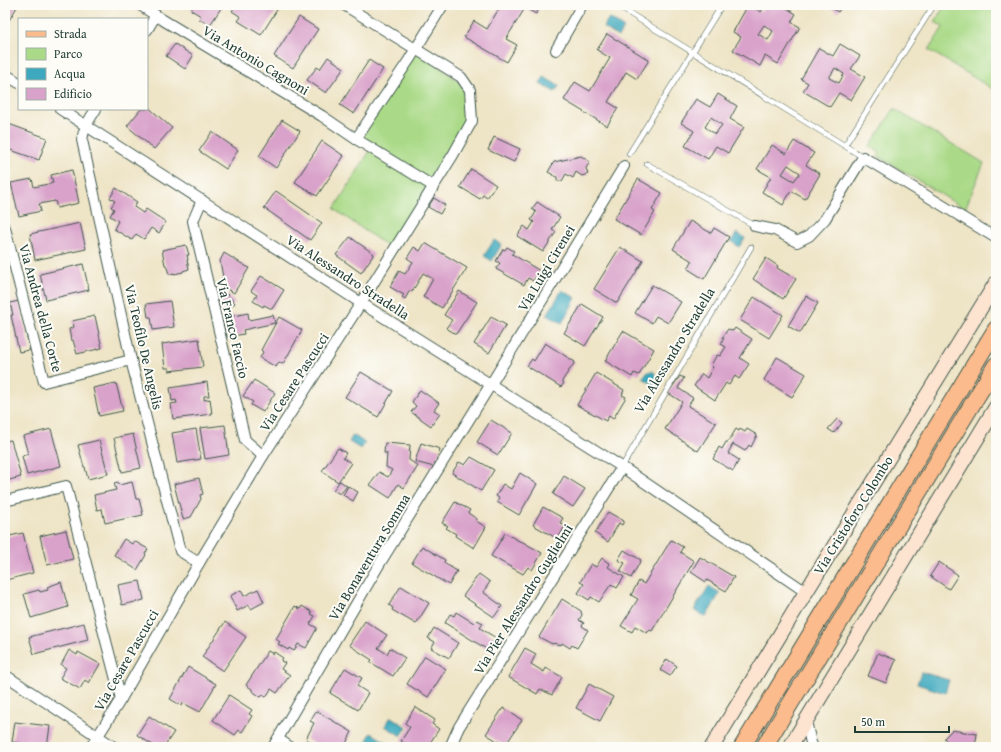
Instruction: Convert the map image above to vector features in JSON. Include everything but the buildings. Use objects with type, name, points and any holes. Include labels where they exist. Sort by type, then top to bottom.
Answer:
[{"type":"main road","name":"Via Cristoforo Colombo","points":[[742,747],[996,329]]},
{"type":"main road","points":[[764,747],[996,365]]},
{"type":"street","name":"Via Antonio Cagnoni","points":[[140,5],[322,116],[356,139],[433,186]]},
{"type":"street","name":"Via Cesare Pascucci","points":[[91,747],[263,456],[361,303],[453,155],[472,121],[470,90],[461,77],[344,5]]},
{"type":"street","points":[[356,139],[416,49],[443,5]]},
{"type":"street","points":[[556,50],[582,5]]},
{"type":"street","points":[[148,28],[156,16]]},
{"type":"street","points":[[5,74],[18,82]]},
{"type":"street","name":"Via Alessandro Stradella","points":[[62,110],[361,303],[622,467],[806,592]]},
{"type":"street","points":[[86,126],[95,110]]},
{"type":"street","name":"Via Teofilo De Angelis","points":[[86,126],[82,140],[132,360],[180,551],[199,563]]},
{"type":"street","points":[[755,226],[775,230],[797,242],[809,236],[825,219],[863,157],[996,238]]},
{"type":"street","name":"Via Luigi Cirenei","points":[[492,384],[624,166]]},
{"type":"street","name":"Via Franco Faccio","points":[[202,200],[193,221],[246,440],[263,456]]},
{"type":"street","name":"Via Andrea della Corte","points":[[5,228],[10,266],[44,382],[132,360]]},
{"type":"street","name":"Via Cristoforo Colombo","points":[[712,747],[996,283]]},
{"type":"street","name":"Via Bonaventura Somma","points":[[275,743],[380,563],[492,384]]},
{"type":"street","points":[[790,747],[996,407]]},
{"type":"street","name":"Via Pier Alessandro Guglielmi","points":[[450,747],[459,727],[622,467]]},
{"type":"street","points":[[5,501],[66,486],[120,699]]},
{"type":"street","points":[[5,675],[114,747]]},
{"type":"street","points":[[806,721],[813,747]]},
{"type":"street","points":[[275,743],[290,747]]},
{"type":"lane","points":[[616,5],[863,157]]},
{"type":"lane","points":[[629,154],[722,5]]},
{"type":"lane","points":[[845,145],[934,5]]},
{"type":"lane","points":[[647,164],[755,226]]},
{"type":"lane","name":"Via Alessandro Stradella","points":[[622,467],[751,247]]},
{"type":"green space","points":[[945,5],[996,5],[996,91],[929,50],[943,27],[935,22]]},
{"type":"green space","points":[[415,49],[470,90],[472,121],[394,251],[334,209],[371,149],[356,139]]},
{"type":"green space","points":[[894,109],[984,163],[965,209],[878,156],[880,153],[870,146]]},
{"type":"water","points":[[609,18],[624,28],[618,37],[603,27]]},
{"type":"water","points":[[544,77],[559,86],[555,92],[540,84]]},
{"type":"water","points":[[737,233],[745,238],[739,247],[731,241]]},
{"type":"water","points":[[494,240],[502,244],[492,261],[484,256]]},
{"type":"water","points":[[562,290],[576,298],[562,323],[547,315]]},
{"type":"water","points":[[651,371],[658,377],[658,384],[654,385],[643,378],[648,372]]},
{"type":"water","points":[[353,435],[365,443],[361,449],[349,442]]},
{"type":"water","points":[[709,586],[720,593],[706,617],[694,610]]},
{"type":"water","points":[[921,672],[949,680],[945,693],[917,684]]},
{"type":"water","points":[[391,717],[407,727],[401,736],[385,726]]},
{"type":"water","points":[[371,733],[388,743],[386,747],[375,747],[366,742]]}]
